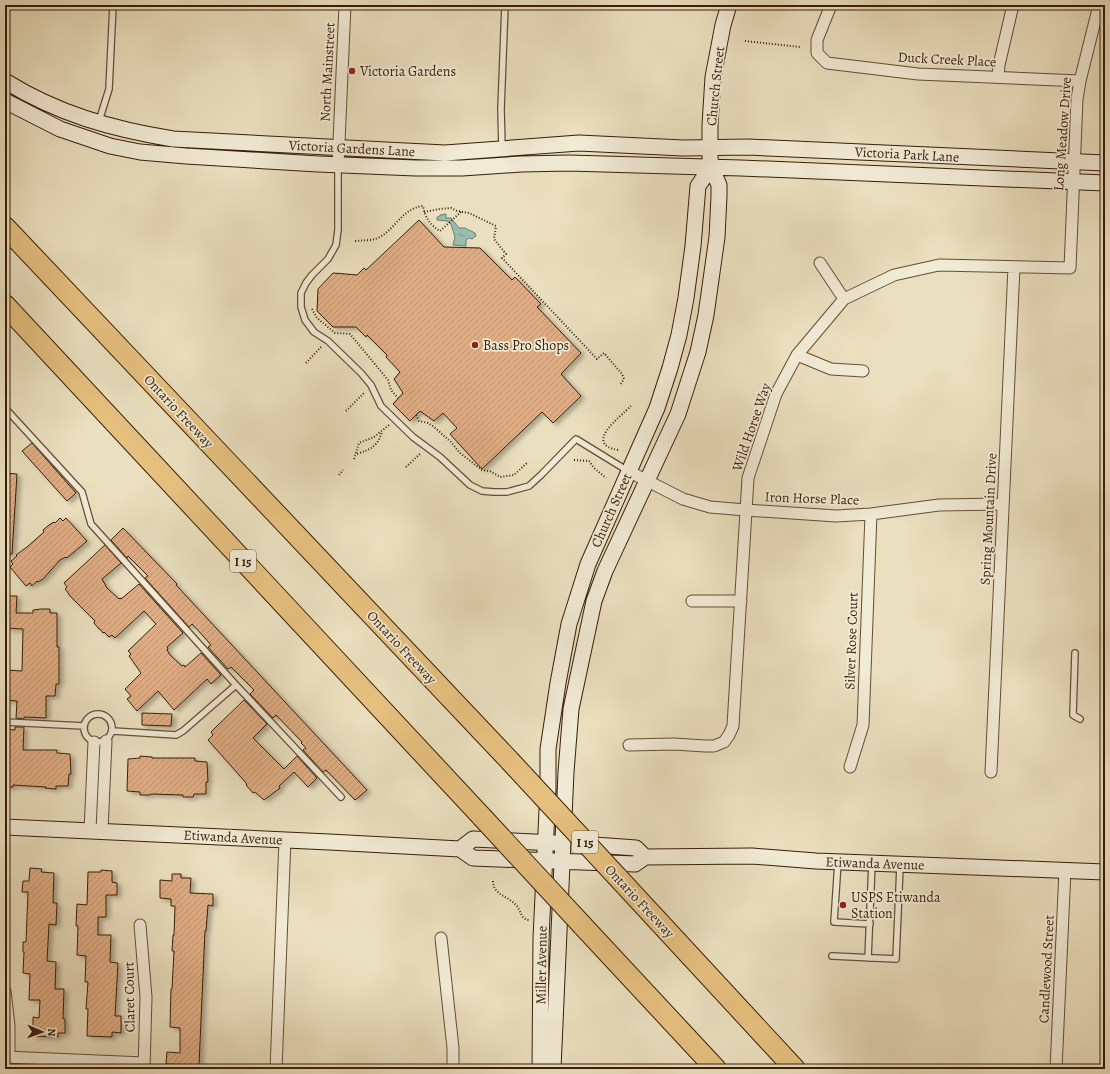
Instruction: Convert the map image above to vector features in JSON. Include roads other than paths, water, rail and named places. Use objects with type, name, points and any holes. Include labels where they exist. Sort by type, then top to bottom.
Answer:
[{"type":"highway","name":"Ontario Freeway","points":[[5,227],[510,761],[795,1069]]},
{"type":"highway","name":"I 15","points":[[5,305],[716,1069]]},
{"type":"main road","name":"Church Street","points":[[563,862],[566,772],[571,709],[594,600],[605,571],[678,414],[698,352],[706,315],[717,237],[719,196],[719,185],[711,167],[710,148],[713,77],[723,25],[729,5]]},
{"type":"main road","name":"Victoria Gardens Lane","points":[[5,81],[26,94],[68,113],[140,134],[173,139],[445,153],[579,143],[710,148]]},
{"type":"main road","name":"Victoria Gardens Lane","points":[[5,101],[60,129],[110,146],[140,152],[338,165],[416,168],[569,163],[711,167]]},
{"type":"main road","points":[[5,101],[36,110],[65,123],[90,130],[94,129],[98,123]]},
{"type":"main road","name":"Victoria Park Lane","points":[[710,148],[756,147],[1105,163]]},
{"type":"main road","name":"Church Street","points":[[544,861],[546,842],[548,749],[569,624],[588,564],[657,408],[677,342],[686,298],[698,186],[711,167]]},
{"type":"main road","name":"Victoria Park Lane","points":[[711,167],[1105,183]]},
{"type":"main road","name":"Etiwanda Avenue","points":[[5,827],[460,850],[473,858],[563,862],[634,864],[645,857],[752,856],[838,862],[1105,872]]},
{"type":"main road","points":[[460,850],[473,839],[636,848],[645,857]]},
{"type":"main road","name":"Miller Avenue","points":[[540,1069],[541,938],[544,861]]},
{"type":"main road","name":"Miller Avenue","points":[[553,1069],[563,862]]},
{"type":"street","name":"North Mainstreet","points":[[338,165],[346,5]]},
{"type":"street","name":"Duck Creek Place","points":[[831,5],[817,40],[817,53],[827,63],[918,74],[1080,81]]},
{"type":"street","points":[[998,77],[999,65],[1013,5]]},
{"type":"street","name":"Long Meadow Drive","points":[[1070,268],[1077,99],[1099,5]]},
{"type":"street","points":[[820,263],[844,300]]},
{"type":"street","name":"Wild Horse Way","points":[[629,745],[674,744],[714,746],[724,742],[729,735],[733,720],[742,601],[748,478],[776,394],[797,355],[844,300],[894,275],[939,265],[1070,268]]},
{"type":"street","name":"Spring Mountain Drive","points":[[991,772],[1014,267]]},
{"type":"street","points":[[797,355],[831,369],[863,371]]},
{"type":"street","name":"Iron Horse Place","points":[[628,471],[683,500],[710,507],[836,516],[871,514],[939,505],[1003,504]]},
{"type":"street","name":"Silver Rose Court","points":[[850,767],[863,725],[871,514]]},
{"type":"street","points":[[692,601],[742,601]]},
{"type":"street","points":[[96,831],[106,741]]},
{"type":"street","points":[[94,742],[96,831]]},
{"type":"street","points":[[276,1069],[284,840]]},
{"type":"street","name":"Candlewood Street","points":[[1056,1069],[1065,870]]},
{"type":"street","name":"Claret Court","points":[[140,925],[146,997],[144,1066]]},
{"type":"street","points":[[440,938],[453,1048],[453,1069]]},
{"type":"street","points":[[5,992],[9,1026],[7,1057],[144,1066]]},
{"type":"lane","points":[[98,123],[109,89],[113,5]]},
{"type":"lane","points":[[502,149],[501,108],[505,5]]},
{"type":"lane","points":[[338,165],[338,230],[336,245],[328,259],[306,283],[302,294],[301,306],[305,320],[314,332],[328,341],[361,373],[371,385],[381,406],[413,437],[440,457],[470,486],[482,491],[507,492],[528,486],[541,475],[576,439],[628,471]]},
{"type":"lane","points":[[5,408],[82,492],[91,524],[236,685],[341,797]]},
{"type":"lane","points":[[1075,653],[1073,714],[1080,720]]},
{"type":"lane","points":[[113,731],[176,735],[183,731],[236,685]]},
{"type":"lane","points":[[94,714],[103,714],[110,719],[113,731],[106,741],[102,743],[94,742],[86,736],[84,726],[87,719],[94,714]]},
{"type":"lane","points":[[5,722],[84,726]]},
{"type":"lane","points":[[838,862],[834,922],[870,924]]},
{"type":"lane","points":[[868,958],[872,863]]},
{"type":"lane","points":[[832,956],[896,959],[900,864]]},
{"type":"water","points":[[446,214],[446,218],[451,218],[459,228],[465,228],[475,233],[476,236],[472,239],[469,238],[466,240],[466,246],[453,245],[455,237],[451,224],[447,221],[437,220],[437,217],[440,215]]},
{"type":"place","name":"Victoria Gardens","points":[[352,71]]},
{"type":"place","name":"Bass Pro Shops","points":[[475,345]]},
{"type":"place","name":"USPS Etiwanda Station","points":[[843,905]]}]
